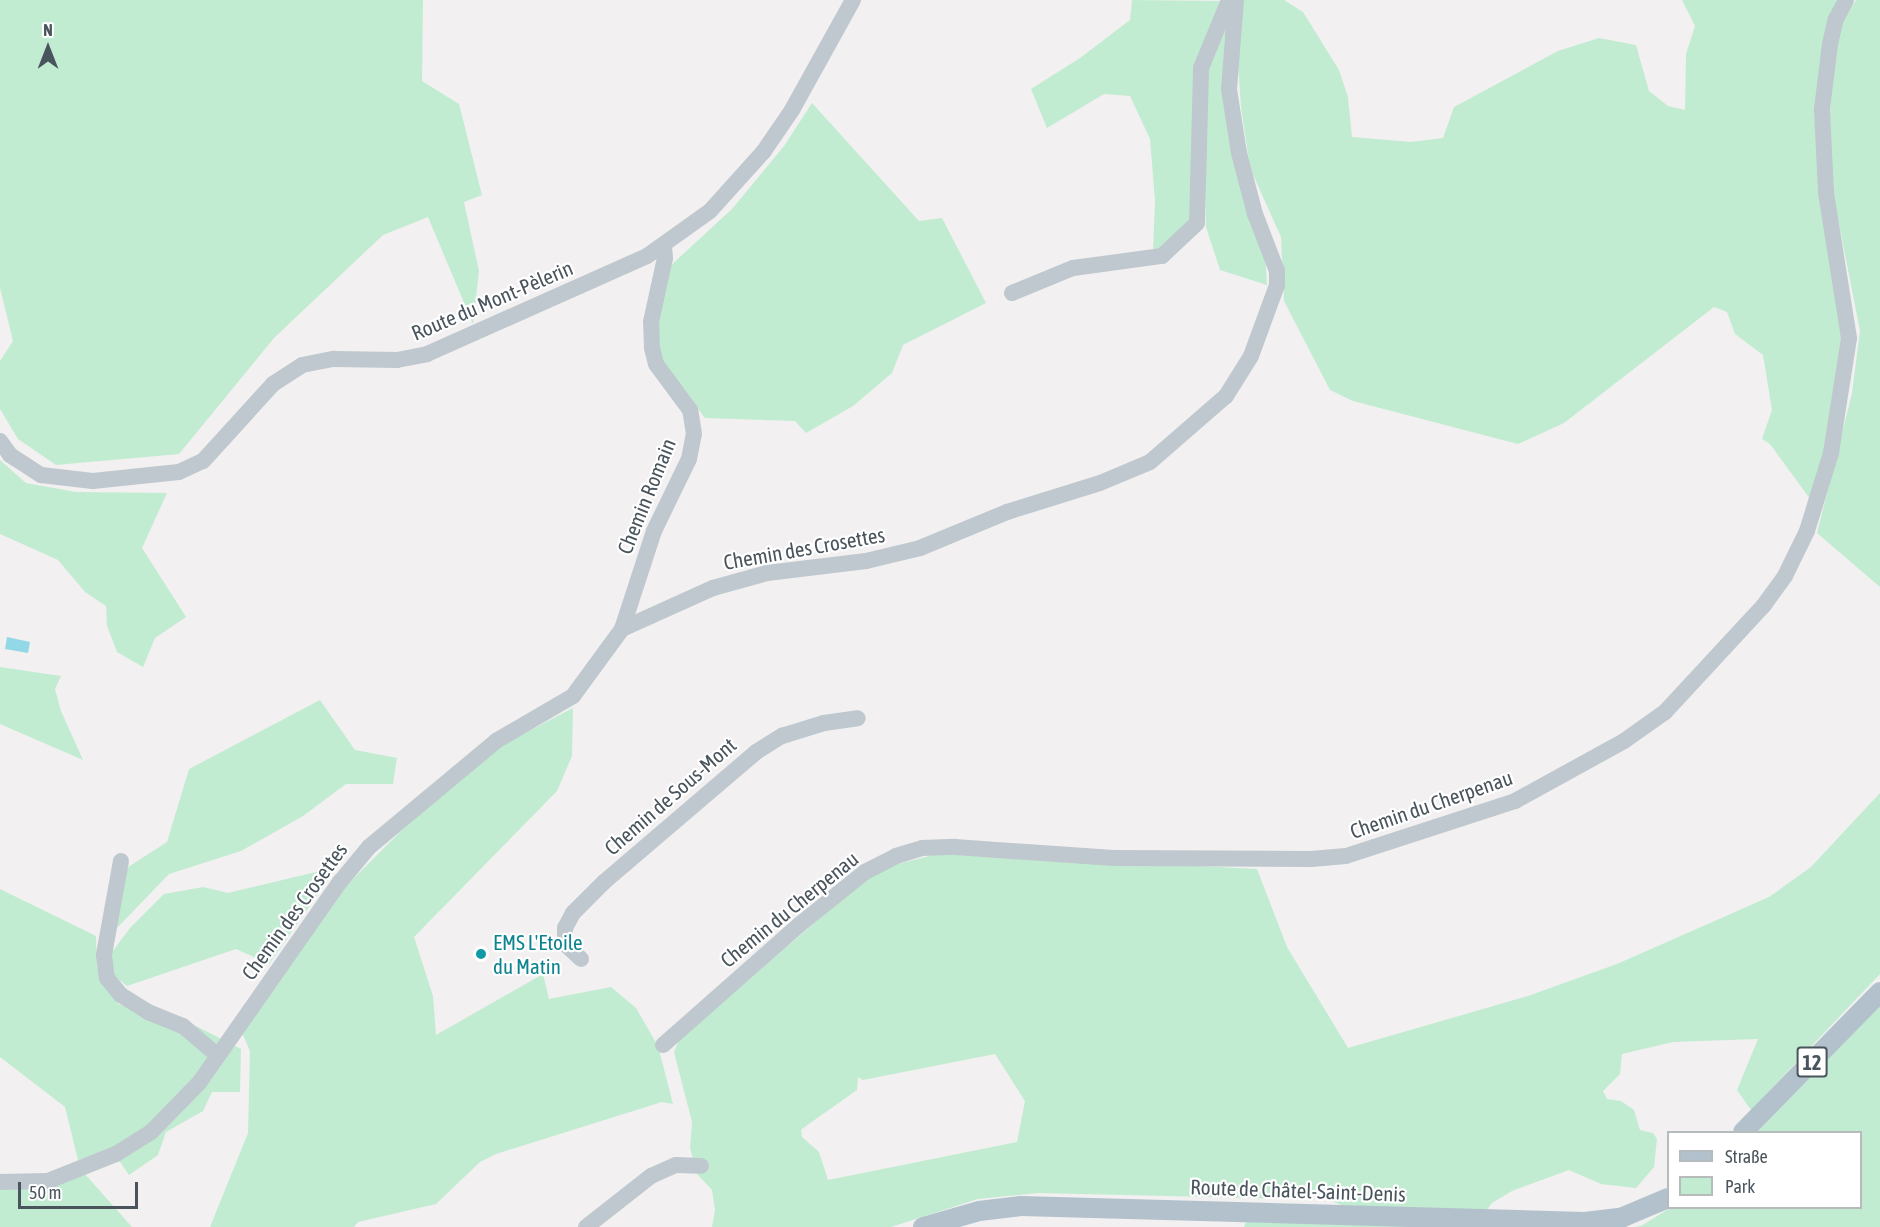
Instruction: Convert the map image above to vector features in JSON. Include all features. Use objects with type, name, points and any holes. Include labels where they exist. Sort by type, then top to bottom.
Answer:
[{"type":"main road","name":"12","points":[[1744,1131],[1880,992]]},
{"type":"main road","name":"Route de Châtel-Saint-Denis","points":[[923,1227],[979,1211],[1021,1206],[1585,1222],[1623,1217],[1667,1198]]},
{"type":"street","name":"Route du Mont-Pèlerin","points":[[0,441],[10,456],[41,475],[93,481],[179,472],[203,461],[273,384],[302,365],[334,358],[397,360],[428,354],[664,246],[710,210],[776,135],[853,0]]},
{"type":"street","points":[[1012,293],[1072,268],[1162,256],[1197,223],[1201,68],[1229,0]]},
{"type":"street","name":"Chemin des Crosettes","points":[[0,1182],[48,1181],[116,1154],[151,1132],[199,1083],[340,882],[369,847],[496,741],[573,696],[622,629],[713,588],[767,573],[866,561],[920,548],[1007,512],[1100,483],[1150,462],[1227,396],[1251,356],[1277,285],[1276,271],[1255,214],[1239,153],[1231,99],[1236,0]]},
{"type":"street","name":"Chemin du Cherpenau","points":[[663,1045],[799,925],[865,872],[896,856],[922,848],[955,847],[1114,858],[1311,860],[1346,856],[1515,801],[1624,741],[1665,712],[1764,605],[1785,576],[1807,531],[1831,453],[1849,338],[1826,192],[1822,109],[1830,44],[1836,19],[1846,0]]},
{"type":"street","name":"Chemin Romain","points":[[622,629],[654,531],[689,459],[694,434],[690,411],[656,364],[651,348],[651,322],[666,258],[664,246]]},
{"type":"street","name":"Chemin de Sous-Mont","points":[[580,958],[565,944],[566,928],[573,913],[604,882],[756,752],[782,736],[824,723],[858,718]]},
{"type":"street","points":[[121,861],[104,955],[107,978],[121,995],[183,1026],[217,1055]]},
{"type":"street","points":[[586,1227],[651,1176],[676,1165],[701,1166]]},
{"type":"green space","points":[[0,0],[423,0],[422,81],[459,104],[482,195],[464,202],[479,271],[473,324],[428,217],[383,235],[274,338],[179,454],[56,465],[18,439],[0,409],[0,361],[13,341],[0,288]]},
{"type":"green space","points":[[1132,0],[1221,1],[1197,64],[1192,220],[1163,251],[1153,251],[1155,201],[1150,139],[1130,96],[1104,94],[1047,128],[1031,89],[1080,58],[1130,20]]},
{"type":"green space","points":[[1242,0],[1284,0],[1303,12],[1339,70],[1348,97],[1352,137],[1411,142],[1443,138],[1454,107],[1558,51],[1599,38],[1636,45],[1649,91],[1668,106],[1685,110],[1686,54],[1695,26],[1682,0],[1837,0],[1826,32],[1817,101],[1843,324],[1826,450],[1810,499],[1770,444],[1762,439],[1772,410],[1763,355],[1735,334],[1727,312],[1714,307],[1564,423],[1518,444],[1353,401],[1330,390],[1284,301],[1281,237],[1250,168],[1241,107],[1236,34]]},
{"type":"green space","points":[[1856,0],[1880,0],[1880,587],[1817,533],[1852,393],[1860,331],[1830,178],[1829,125],[1835,48],[1841,23]]},
{"type":"green space","points":[[1230,15],[1226,86],[1265,252],[1267,285],[1220,270],[1206,227],[1205,69]]},
{"type":"green space","points":[[812,103],[919,221],[942,218],[986,303],[903,345],[892,373],[853,406],[806,433],[795,421],[705,418],[661,360],[656,323],[669,267],[732,209],[784,146]]},
{"type":"green space","points":[[0,460],[26,483],[76,492],[167,493],[142,548],[186,617],[155,638],[143,667],[117,652],[107,626],[106,606],[85,592],[58,560],[0,534]]},
{"type":"green space","points":[[0,667],[61,676],[55,689],[61,711],[83,760],[0,724]]},
{"type":"green space","points":[[320,700],[355,750],[397,758],[393,784],[346,784],[303,816],[241,851],[169,874],[117,928],[122,871],[167,842],[189,769]]},
{"type":"green space","points":[[573,708],[572,756],[557,791],[414,937],[433,996],[436,1035],[543,974],[549,999],[611,987],[636,1008],[658,1046],[673,1104],[662,1102],[496,1154],[480,1162],[436,1204],[358,1222],[354,1227],[210,1227],[248,1133],[250,1051],[242,1033],[338,894],[415,817],[500,746]]},
{"type":"green space","points":[[1880,793],[1880,974],[1751,1110],[1737,1090],[1758,1039],[1673,1042],[1622,1054],[1620,1074],[1603,1091],[1607,1099],[1621,1101],[1634,1110],[1640,1130],[1653,1133],[1657,1139],[1654,1167],[1636,1188],[1601,1184],[1569,1170],[1512,1191],[1492,1203],[1484,1214],[1341,1205],[1301,1186],[1297,1199],[1039,1193],[978,1199],[891,1227],[712,1227],[715,1210],[712,1190],[697,1174],[690,1148],[692,1122],[674,1052],[679,1040],[855,888],[886,867],[941,853],[1257,869],[1287,947],[1348,1048],[1528,996],[1617,964],[1769,897],[1811,867]],"holes":[[[995,1054],[1025,1101],[1017,1142],[828,1180],[819,1152],[802,1137],[801,1130],[857,1090],[858,1077],[863,1080]]]},
{"type":"green space","points":[[337,867],[269,964],[236,949],[127,986],[112,974],[109,956],[130,928],[164,894],[203,887],[228,893]]},
{"type":"green space","points":[[0,889],[96,936],[97,967],[118,1004],[198,1027],[241,1049],[240,1092],[212,1092],[203,1111],[166,1132],[158,1155],[129,1175],[112,1150],[78,1160],[65,1107],[0,1057]]},
{"type":"green space","points":[[1880,1006],[1880,1227],[1634,1227],[1641,1226],[1668,1209],[1862,1209],[1862,1131],[1758,1131]]},
{"type":"green space","points":[[84,1173],[132,1227],[0,1227],[0,1190],[38,1188]]},
{"type":"green space","points":[[1246,1222],[1326,1223],[1468,1227],[1244,1227]]},
{"type":"water","points":[[7,637],[30,642],[28,653],[5,649]]},
{"type":"place","name":"EMS L'Etoile du Matin","points":[[481,954]]}]
